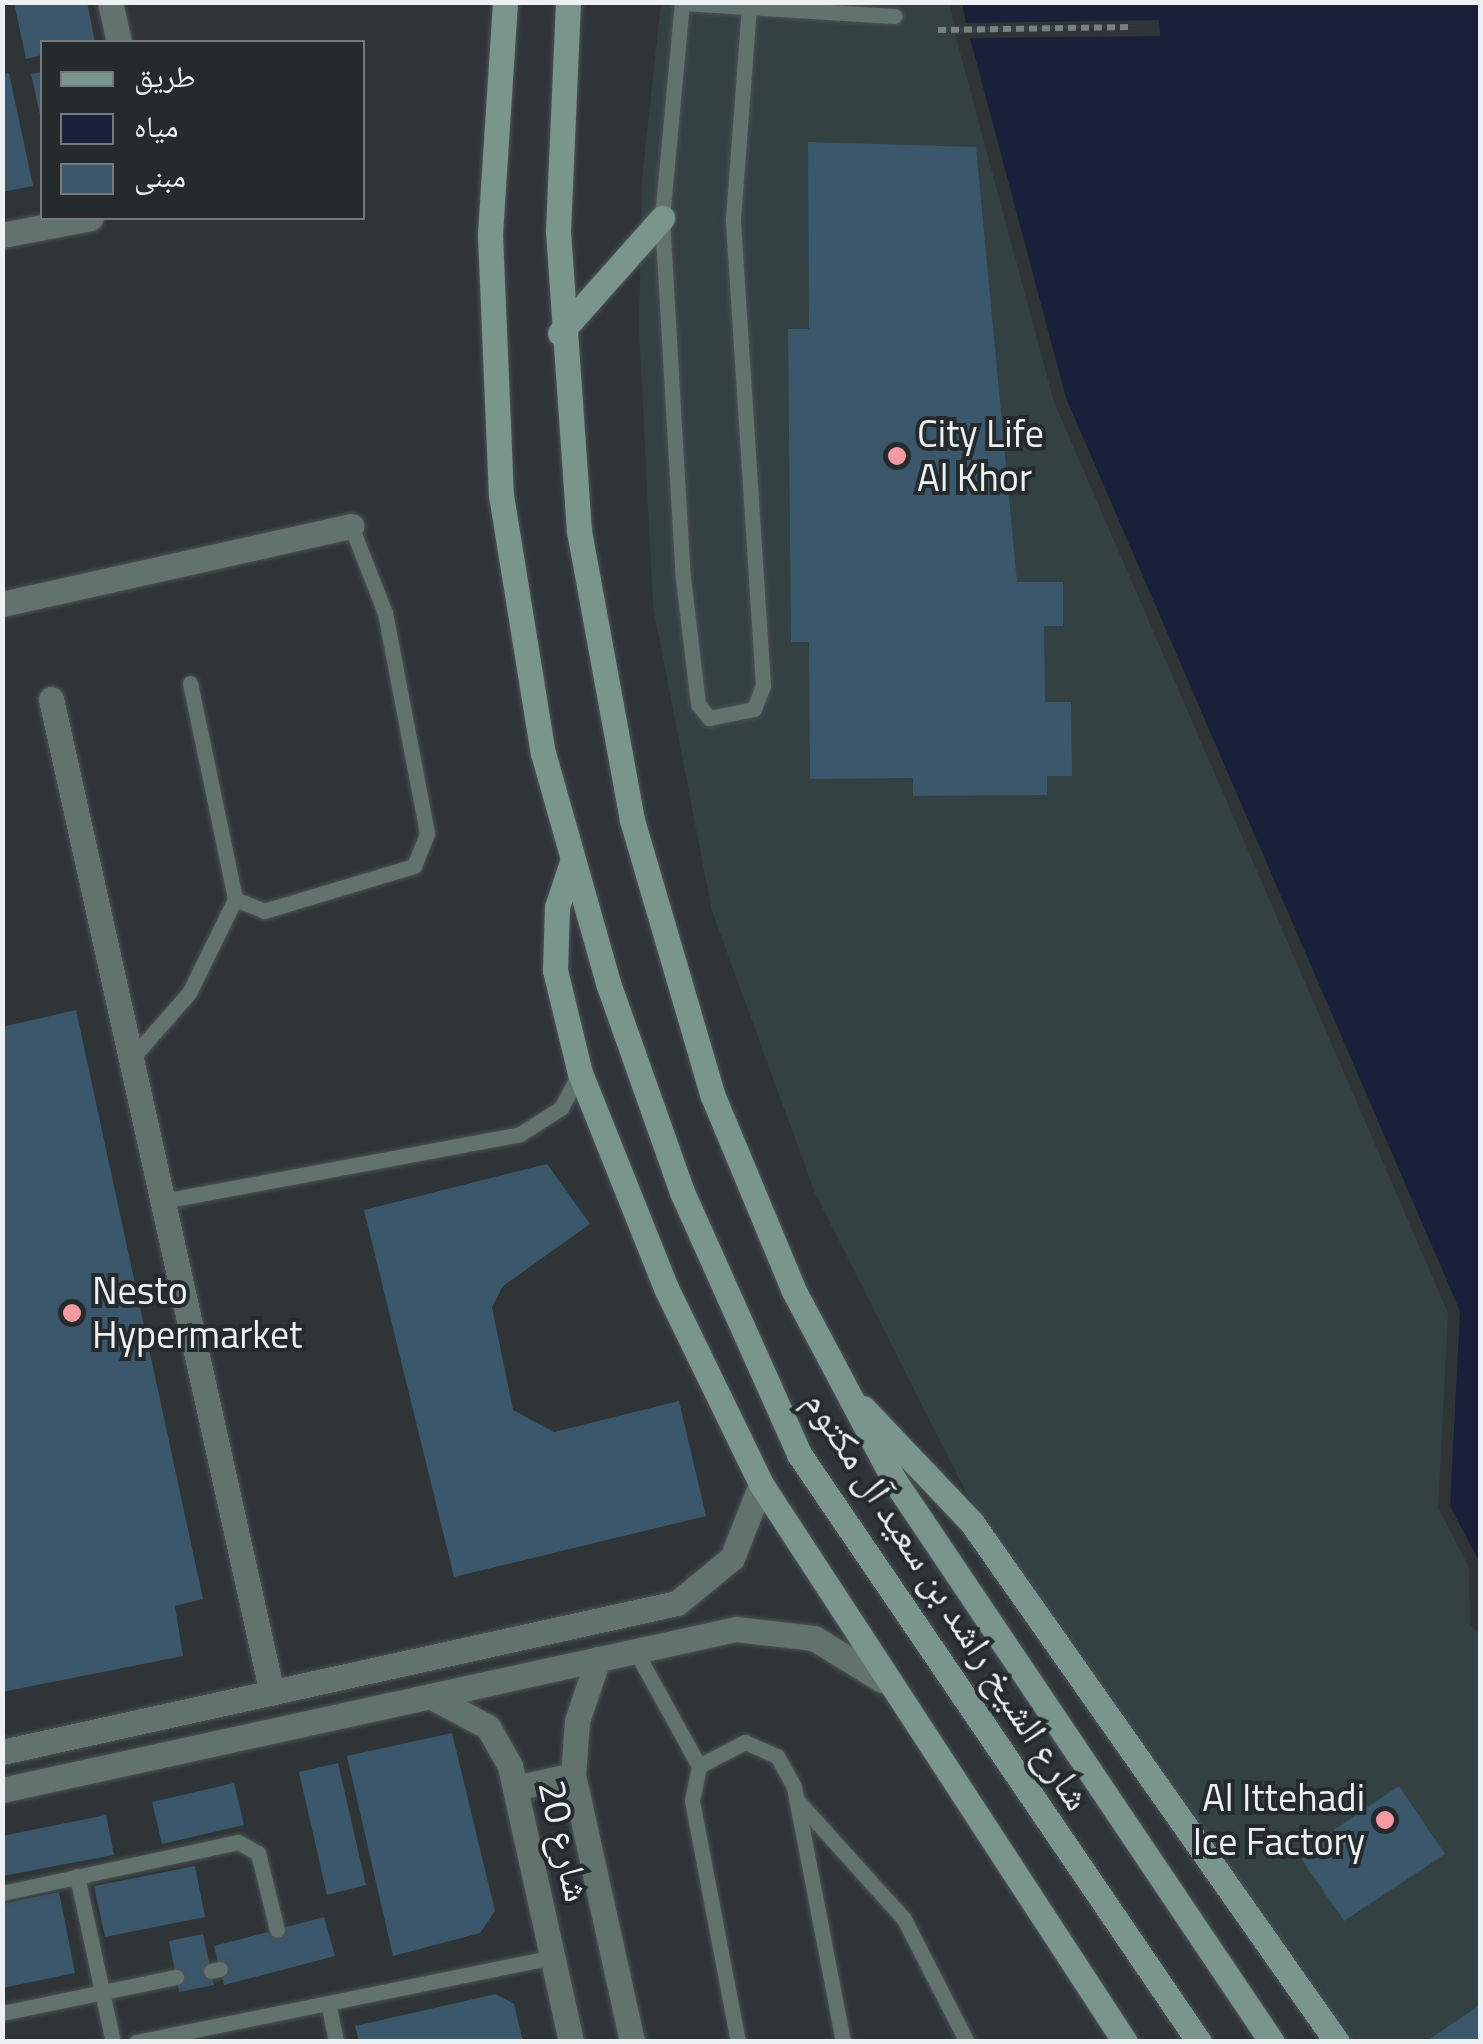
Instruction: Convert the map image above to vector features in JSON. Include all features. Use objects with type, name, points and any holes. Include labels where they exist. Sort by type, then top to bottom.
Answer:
[{"type":"main road","name":"شارع الشيخ راشد بن سعيد آل مكتوم","points":[[505,2],[490,234],[494,422],[513,594],[572,862],[659,1132],[752,1362],[799,1454],[1199,2042]]},
{"type":"main road","name":"شارع الشيخ راشد بن سعيد آل مكتوم","points":[[568,2],[560,334],[594,630],[655,912],[750,1194],[842,1387],[894,1480],[1272,2042]]},
{"type":"main road","points":[[560,334],[662,218]]},
{"type":"main road","points":[[572,862],[554,954],[580,1073],[666,1288],[761,1484],[882,1680],[1125,2042]]},
{"type":"main road","points":[[842,1387],[972,1523],[1337,2042]]},
{"type":"street","points":[[110,2],[118,40]]},
{"type":"street","points":[[2,235],[80,220]]},
{"type":"street","points":[[2,604],[352,526]]},
{"type":"street","points":[[51,699],[272,1692]]},
{"type":"street","points":[[2,1752],[676,1603],[732,1558],[761,1484]]},
{"type":"street","points":[[2,1790],[635,1650],[770,1628],[814,1638],[882,1680]]},
{"type":"street","name":"شارع 20","points":[[598,1658],[577,1721],[573,1775],[632,2042]]},
{"type":"street","name":"شارع 20","points":[[430,1696],[488,1727],[514,1788],[571,2042]]},
{"type":"street","points":[[514,1788],[573,1775]]},
{"type":"lane","points":[[749,7],[733,219],[763,686],[754,710],[714,718],[698,704],[683,578],[662,218],[682,3],[749,7],[895,16]]},
{"type":"lane","points":[[234,899],[254,910],[282,906],[403,872],[427,846],[385,613],[352,526]]},
{"type":"lane","points":[[132,1058],[189,993],[234,899],[190,683]]},
{"type":"lane","points":[[163,1201],[520,1134],[561,1108],[580,1073]]},
{"type":"lane","points":[[635,1650],[699,1766],[692,1800],[738,2042]]},
{"type":"lane","points":[[699,1766],[727,1745],[762,1746],[788,1770],[843,2042]]},
{"type":"lane","points":[[796,1799],[904,1918],[967,2042]]},
{"type":"lane","points":[[2,1893],[238,1842],[258,1853],[277,1930]]},
{"type":"lane","points":[[77,1876],[113,2042]]},
{"type":"lane","points":[[136,2042],[552,1957]]},
{"type":"lane","points":[[2,2013],[176,1977]]},
{"type":"lane","points":[[328,2003],[336,2042]]},
{"type":"path","points":[[938,30],[1133,27]]},
{"type":"shaded area","points":[[949,2],[955,27],[1146,25],[955,34],[1054,402],[1448,1313],[1438,1508],[1469,1567],[1470,1624],[1480,1635],[1480,2041],[1343,2041],[971,1502],[815,1193],[712,911],[653,606],[639,329],[642,179],[661,3]]},
{"type":"water","points":[[962,3],[1480,3],[1480,1563],[1450,1506],[1460,1311],[1066,398],[970,38],[1160,36],[1159,20],[966,23]]},
{"type":"building","points":[[14,2],[87,2],[95,40],[40,40],[40,56],[26,59]]},
{"type":"building","points":[[40,72],[40,114],[31,74]]},
{"type":"building","points":[[9,73],[33,186],[2,192],[2,74]]},
{"type":"building","name":"City Life Al Khor","points":[[808,142],[976,147],[1017,582],[1063,582],[1063,626],[1044,626],[1045,702],[1071,702],[1072,776],[1047,776],[1047,795],[913,796],[913,778],[810,779],[809,642],[791,642],[788,329],[809,329]]},
{"type":"building","name":"Nesto Hypermarket","points":[[76,1010],[203,1599],[175,1606],[183,1656],[2,1692],[2,1027]]},
{"type":"building","points":[[547,1164],[590,1224],[503,1286],[492,1307],[513,1410],[554,1432],[679,1401],[706,1516],[454,1577],[364,1210]]},
{"type":"building","points":[[452,1733],[495,1911],[480,1933],[393,1956],[347,1756]]},
{"type":"building","points":[[338,1763],[366,1885],[327,1895],[299,1772]]},
{"type":"building","points":[[234,1783],[244,1825],[162,1844],[152,1802]]},
{"type":"building","name":"Al Ittehadi Ice Factory","points":[[1399,1786],[1445,1854],[1344,1921],[1298,1854]]},
{"type":"building","points":[[106,1815],[114,1855],[2,1876],[2,1836]]},
{"type":"building","points":[[195,1866],[205,1917],[105,1937],[94,1886]]},
{"type":"building","points":[[59,1892],[75,1973],[2,1988],[2,1904]]},
{"type":"building","points":[[324,1917],[335,1956],[224,1985],[214,1946]]},
{"type":"building","points":[[203,1934],[214,1985],[179,1992],[169,1941]]},
{"type":"building","points":[[496,1994],[514,2004],[523,2042],[359,2042],[355,2026]]},
{"type":"building","points":[[1480,2005],[1480,2042],[1425,2042]]},
{"type":"place","name":"City Life Al Khor","points":[[897,456]]},
{"type":"place","name":"Nesto Hypermarket","points":[[72,1313]]},
{"type":"place","name":"Al Ittehadi Ice Factory","points":[[1385,1820]]}]
